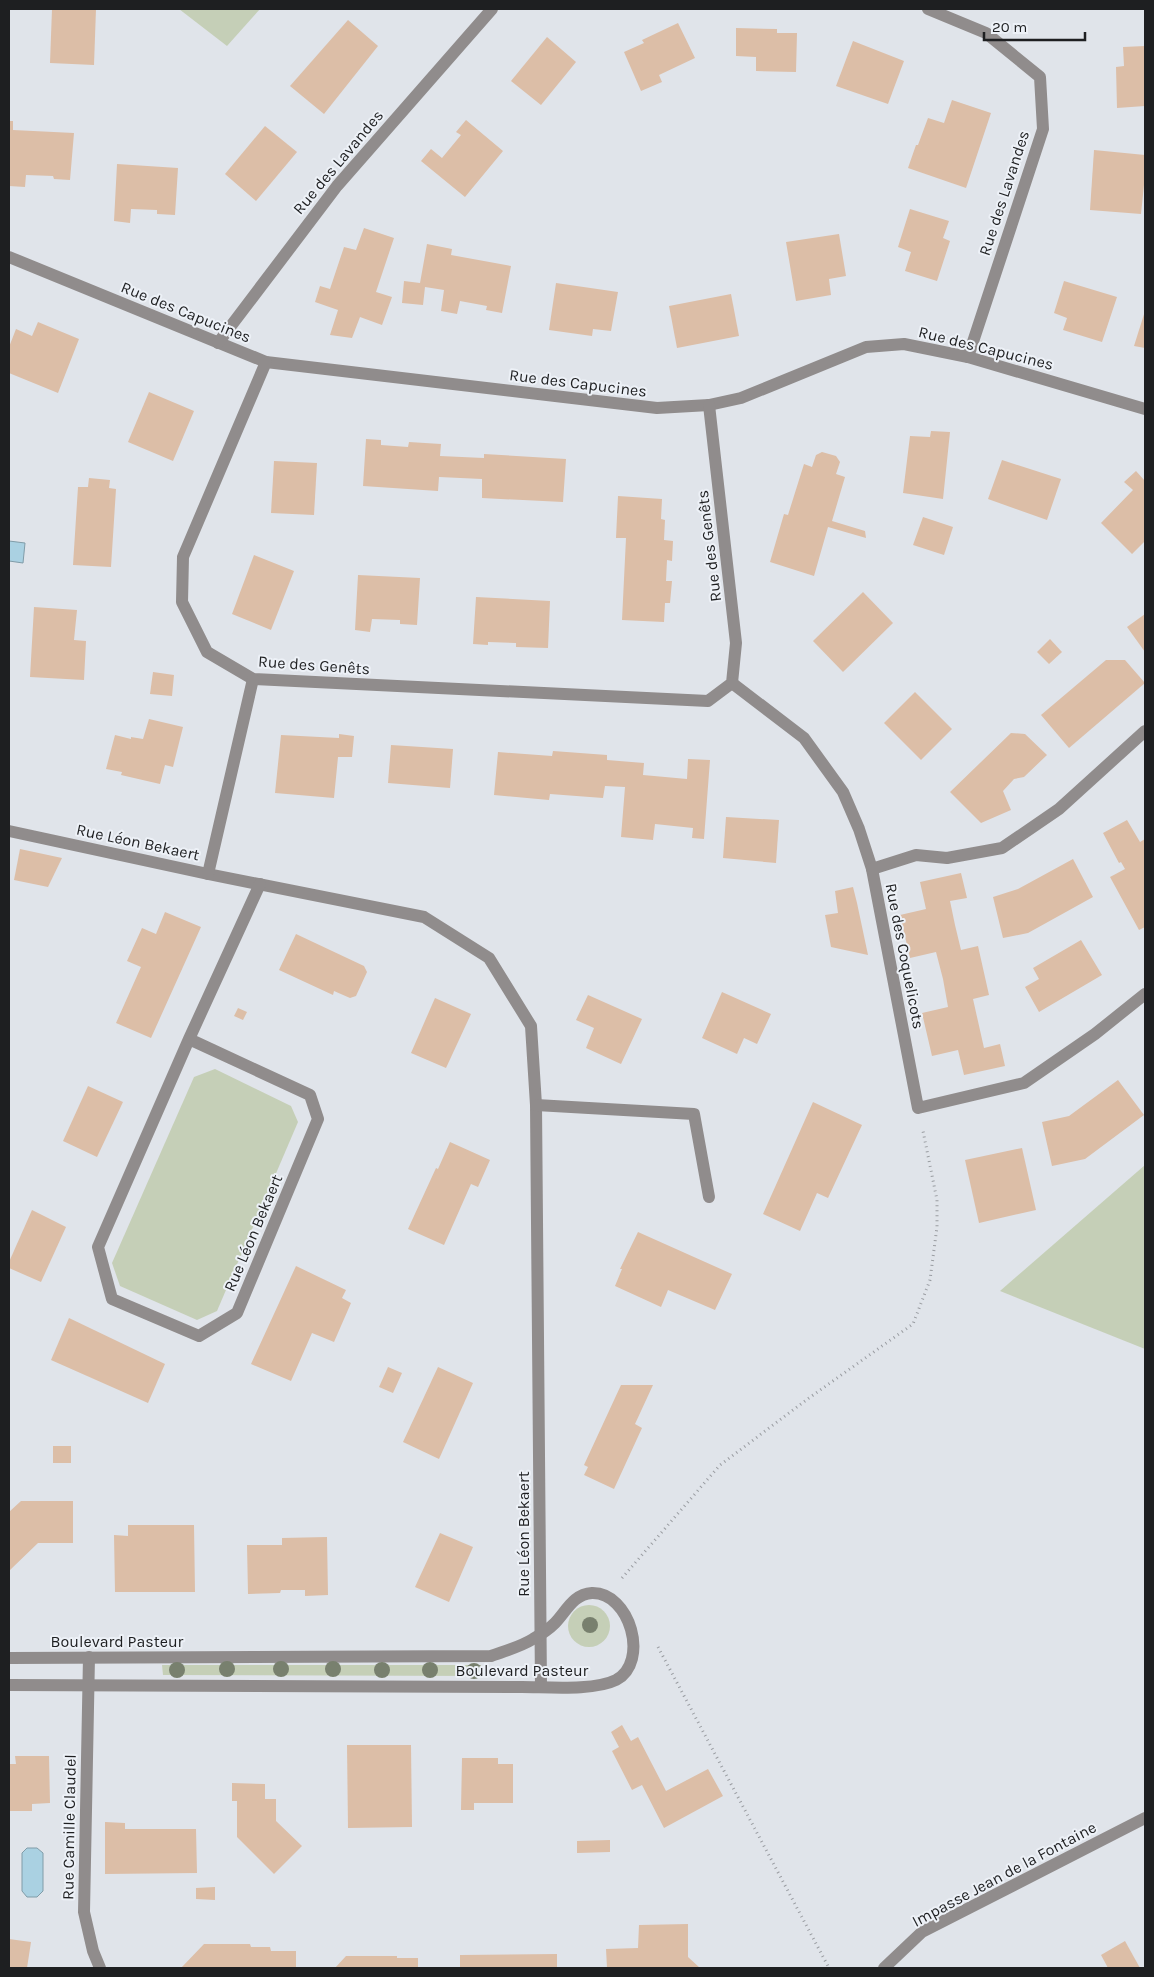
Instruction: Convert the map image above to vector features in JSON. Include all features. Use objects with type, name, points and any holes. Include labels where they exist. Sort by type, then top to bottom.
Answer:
[{"type":"street","name":"Rue des Lavandes","points":[[218,343],[336,186],[492,9]]},
{"type":"street","name":"Rue des Lavandes","points":[[928,9],[986,33],[1040,77],[1043,128],[968,357]]},
{"type":"street","name":"Rue des Capucines","points":[[9,257],[266,362],[657,408],[709,405],[741,398],[866,347],[904,344],[968,357],[1145,409]]},
{"type":"street","name":"Rue des Genêts","points":[[266,362],[183,557],[182,602],[207,652],[254,680],[708,700],[732,683],[736,642],[709,405]]},
{"type":"street","points":[[208,874],[254,680]]},
{"type":"street","points":[[732,683],[804,738],[843,792],[859,829],[872,869]]},
{"type":"street","name":"Rue des Coquelicots","points":[[918,1108],[872,869],[916,855],[947,858],[1002,848],[1059,809],[1145,731]]},
{"type":"street","name":"Rue Léon Bekaert","points":[[9,831],[208,874],[424,917],[489,958],[531,1026],[536,1105],[540,1634]]},
{"type":"street","name":"Rue Léon Bekaert","points":[[189,1039],[310,1095],[318,1119],[237,1312],[199,1336],[112,1299],[98,1247],[189,1039],[260,884]]},
{"type":"street","points":[[918,1108],[1024,1083],[1094,1034],[1145,994]]},
{"type":"street","points":[[536,1105],[694,1114],[709,1197]]},
{"type":"street","name":"Boulevard Pasteur","points":[[9,1658],[491,1656],[514,1649],[532,1640],[554,1624],[573,1600],[591,1593],[607,1596],[620,1606],[628,1619],[633,1636],[634,1649],[629,1666],[618,1679],[601,1686],[9,1684]]},
{"type":"street","points":[[540,1634],[541,1687]]},
{"type":"street","name":"Rue Camille Claudel","points":[[89,1657],[84,1912],[93,1951],[100,1968]]},
{"type":"street","name":"Impasse Jean de la Fontaine","points":[[884,1968],[922,1932],[1145,1818]]},
{"type":"path","points":[[607,1596],[720,1464],[913,1324],[930,1280],[937,1227],[937,1200],[918,1108]]},
{"type":"path","points":[[623,1578],[627,1586]]},
{"type":"path","points":[[657,1645],[830,1968]]},
{"type":"green space","points":[[179,9],[260,9],[227,46]]},
{"type":"green space","points":[[215,1069],[291,1106],[298,1122],[217,1311],[197,1320],[120,1286],[112,1263],[194,1077]]},
{"type":"green space","points":[[1145,1165],[1145,1349],[1000,1291]]},
{"type":"green space","points":[[589,1605],[604,1611],[610,1626],[604,1641],[589,1647],[574,1641],[568,1626],[574,1611]]},
{"type":"green space","points":[[162,1665],[481,1665],[482,1676],[163,1675]]},
{"type":"water","points":[[9,541],[25,543],[23,563],[9,561]]},
{"type":"water","points":[[27,1848],[37,1848],[43,1853],[43,1891],[37,1897],[27,1897],[22,1891],[22,1853]]},
{"type":"building","points":[[52,9],[96,9],[94,65],[50,63]]},
{"type":"building","points":[[348,20],[378,46],[324,114],[290,86]]},
{"type":"building","points":[[678,23],[695,58],[659,75],[662,82],[641,91],[624,52],[644,43],[642,40]]},
{"type":"building","points":[[736,28],[777,29],[777,33],[797,33],[796,72],[756,71],[756,57],[736,56]]},
{"type":"building","points":[[547,37],[576,62],[541,105],[511,81]]},
{"type":"building","points":[[853,41],[904,61],[888,104],[836,86]]},
{"type":"building","points":[[1145,46],[1145,106],[1117,108],[1116,67],[1124,66],[1123,47]]},
{"type":"building","points":[[952,100],[991,113],[966,188],[908,168],[928,118],[944,123]]},
{"type":"building","points":[[466,120],[503,151],[465,197],[421,161],[431,149],[442,158],[461,135],[456,132]]},
{"type":"building","points":[[9,121],[13,121],[13,130],[74,133],[70,180],[54,179],[53,176],[26,175],[25,187],[9,186]]},
{"type":"building","points":[[265,126],[297,152],[256,201],[225,174]]},
{"type":"building","points":[[1094,150],[1145,155],[1141,214],[1090,210]]},
{"type":"building","points":[[117,164],[178,168],[175,215],[157,214],[157,210],[131,209],[130,223],[114,221]]},
{"type":"building","points":[[910,209],[949,221],[943,238],[950,241],[937,281],[905,271],[911,252],[898,247]]},
{"type":"building","points":[[364,228],[394,238],[376,292],[392,297],[382,325],[360,317],[352,338],[330,335],[338,310],[315,302],[320,286],[330,289],[344,247],[356,250]]},
{"type":"building","points":[[839,234],[846,276],[829,279],[831,295],[796,301],[786,242]]},
{"type":"building","points":[[427,244],[452,249],[451,255],[511,266],[502,313],[486,310],[487,306],[460,301],[457,314],[441,311],[444,290],[425,287],[423,305],[402,303],[404,281],[420,283]]},
{"type":"building","points":[[1064,281],[1117,297],[1102,342],[1063,330],[1067,318],[1054,313]]},
{"type":"building","points":[[556,283],[618,292],[611,331],[593,329],[592,336],[549,330]]},
{"type":"building","points":[[731,294],[739,336],[677,348],[669,306]]},
{"type":"building","points":[[1145,311],[1145,348],[1134,346]]},
{"type":"building","points":[[38,322],[79,339],[58,393],[9,373],[9,347],[16,329],[32,336]]},
{"type":"building","points":[[149,392],[194,411],[173,461],[128,442]]},
{"type":"building","points":[[931,431],[950,432],[943,499],[903,493],[910,436],[930,437]]},
{"type":"building","points":[[366,439],[381,440],[381,445],[408,447],[409,442],[441,444],[440,456],[484,458],[484,454],[566,459],[563,502],[482,498],[482,479],[439,477],[438,491],[363,486]]},
{"type":"building","points":[[822,452],[836,456],[840,462],[836,474],[845,477],[832,521],[865,531],[866,538],[828,527],[814,576],[770,562],[784,514],[788,515],[804,464],[812,467],[816,455]]},
{"type":"building","points":[[1002,460],[1061,479],[1047,520],[988,499]]},
{"type":"building","points":[[274,461],[317,463],[314,515],[271,513]]},
{"type":"building","points":[[1136,471],[1145,481],[1145,541],[1132,554],[1101,523],[1133,490],[1124,482]]},
{"type":"building","points":[[89,478],[110,480],[109,488],[116,489],[111,567],[73,565],[78,487],[88,487]]},
{"type":"building","points":[[618,496],[662,499],[661,519],[665,520],[664,540],[673,541],[672,561],[667,560],[666,581],[672,581],[670,603],[665,603],[664,622],[622,620],[626,538],[616,538]]},
{"type":"building","points":[[923,517],[953,527],[944,555],[913,545]]},
{"type":"building","points":[[254,555],[294,571],[271,630],[232,614]]},
{"type":"building","points":[[358,575],[420,578],[417,625],[400,624],[400,620],[372,619],[370,632],[355,630]]},
{"type":"building","points":[[863,592],[893,623],[843,672],[813,641]]},
{"type":"building","points":[[476,597],[550,601],[548,648],[516,647],[516,643],[488,642],[488,645],[473,644]]},
{"type":"building","points":[[34,607],[77,610],[74,640],[86,641],[84,680],[30,677]]},
{"type":"building","points":[[1145,614],[1145,652],[1127,627]]},
{"type":"building","points":[[1050,639],[1062,652],[1049,664],[1037,652]]},
{"type":"building","points":[[1106,660],[1125,660],[1145,683],[1069,748],[1041,715]]},
{"type":"building","points":[[153,672],[174,675],[172,696],[150,694]]},
{"type":"building","points":[[915,692],[952,729],[921,760],[884,723]]},
{"type":"building","points":[[149,719],[183,727],[173,767],[165,765],[160,784],[121,775],[122,772],[106,769],[115,735],[131,739],[131,737],[143,739]]},
{"type":"building","points":[[1011,733],[1025,734],[1047,755],[1024,777],[1014,779],[1003,791],[1011,810],[981,823],[950,792]]},
{"type":"building","points":[[339,734],[354,736],[352,757],[338,757],[334,798],[275,793],[281,735],[339,738]]},
{"type":"building","points":[[391,745],[453,749],[450,788],[388,783]]},
{"type":"building","points":[[553,751],[607,755],[607,760],[644,763],[643,775],[687,779],[688,759],[710,760],[704,839],[692,838],[693,828],[655,824],[653,840],[621,837],[625,787],[605,786],[603,798],[550,794],[549,800],[494,795],[498,752],[552,756]]},
{"type":"building","points":[[726,817],[779,820],[776,863],[723,858]]},
{"type":"building","points":[[1127,820],[1140,842],[1145,839],[1145,927],[1139,930],[1110,877],[1125,869],[1121,862],[1119,863],[1103,833]]},
{"type":"building","points":[[20,849],[62,858],[48,887],[14,880]]},
{"type":"building","points":[[1073,859],[1093,897],[1028,933],[1003,938],[993,897],[1018,889]]},
{"type":"building","points":[[961,873],[967,898],[950,901],[955,925],[961,950],[978,946],[989,995],[973,999],[984,1048],[1000,1044],[1005,1066],[964,1075],[958,1050],[932,1056],[922,1013],[948,1007],[943,979],[936,952],[910,958],[900,915],[926,909],[920,882]]},
{"type":"building","points":[[853,887],[868,955],[831,947],[825,915],[838,913],[835,891]]},
{"type":"building","points":[[165,912],[201,927],[151,1038],[116,1023],[141,967],[127,961],[142,928],[156,934]]},
{"type":"building","points":[[296,934],[364,966],[367,972],[356,996],[350,998],[334,991],[333,995],[279,970]]},
{"type":"building","points":[[1081,940],[1102,975],[1039,1012],[1025,987],[1039,979],[1033,968]]},
{"type":"building","points":[[722,992],[771,1014],[757,1044],[744,1038],[737,1054],[702,1038]]},
{"type":"building","points":[[588,995],[642,1019],[621,1064],[586,1048],[594,1028],[576,1020]]},
{"type":"building","points":[[435,998],[471,1014],[446,1068],[411,1053]]},
{"type":"building","points":[[238,1008],[247,1012],[243,1020],[234,1016]]},
{"type":"building","points":[[1118,1080],[1144,1115],[1085,1159],[1052,1166],[1042,1122],[1069,1116]]},
{"type":"building","points":[[88,1086],[123,1102],[97,1157],[63,1141]]},
{"type":"building","points":[[813,1102],[862,1125],[828,1198],[817,1193],[800,1231],[763,1214]]},
{"type":"building","points":[[450,1142],[490,1160],[478,1187],[471,1184],[444,1245],[408,1229]]},
{"type":"building","points":[[1022,1148],[1036,1210],[979,1223],[965,1160]]},
{"type":"building","points":[[32,1210],[66,1227],[41,1282],[9,1268],[9,1262]]},
{"type":"building","points":[[638,1232],[732,1274],[715,1310],[668,1290],[661,1307],[615,1286],[622,1269],[620,1269]]},
{"type":"building","points":[[296,1266],[346,1290],[342,1298],[351,1303],[334,1342],[312,1333],[291,1381],[251,1364]]},
{"type":"building","points":[[69,1318],[165,1364],[148,1403],[51,1360]]},
{"type":"building","points":[[388,1367],[402,1373],[393,1393],[379,1387]]},
{"type":"building","points":[[438,1367],[473,1383],[439,1459],[403,1442]]},
{"type":"building","points":[[621,1385],[653,1385],[635,1424],[642,1428],[614,1489],[584,1475],[588,1467],[584,1465]]},
{"type":"building","points":[[53,1446],[71,1446],[71,1463],[53,1463]]},
{"type":"building","points":[[21,1501],[73,1501],[73,1543],[38,1543],[10,1570],[9,1512]]},
{"type":"building","points":[[128,1525],[194,1525],[195,1592],[115,1592],[114,1535],[128,1536]]},
{"type":"building","points":[[440,1533],[473,1547],[449,1602],[415,1587]]},
{"type":"building","points":[[327,1537],[328,1595],[305,1596],[305,1590],[281,1590],[280,1593],[248,1594],[247,1545],[282,1545],[282,1538]]},
{"type":"building","points":[[622,1725],[631,1741],[638,1737],[666,1791],[708,1769],[723,1796],[664,1828],[642,1785],[632,1790],[612,1751],[619,1747],[611,1732]]},
{"type":"building","points":[[347,1745],[411,1745],[412,1827],[348,1828]]},
{"type":"building","points":[[15,1756],[49,1756],[50,1803],[32,1804],[32,1811],[9,1811],[9,1764],[16,1764]]},
{"type":"building","points":[[462,1758],[498,1758],[498,1764],[513,1764],[513,1803],[474,1803],[474,1810],[461,1810]]},
{"type":"building","points":[[232,1783],[265,1784],[265,1799],[276,1799],[276,1821],[302,1846],[274,1874],[237,1837],[237,1801],[232,1801]]},
{"type":"building","points":[[105,1822],[125,1823],[125,1829],[196,1829],[197,1873],[105,1874]]},
{"type":"building","points":[[610,1840],[610,1852],[577,1853],[577,1841]]},
{"type":"building","points":[[215,1887],[215,1900],[196,1899],[196,1888]]},
{"type":"building","points":[[688,1924],[688,1957],[700,1968],[607,1968],[606,1949],[638,1948],[639,1925]]},
{"type":"building","points":[[9,1939],[31,1942],[27,1968],[9,1968]]},
{"type":"building","points":[[1125,1941],[1140,1968],[1108,1968],[1101,1955]]},
{"type":"building","points":[[204,1944],[250,1944],[251,1947],[270,1947],[271,1951],[296,1951],[296,1968],[181,1968]]},
{"type":"building","points":[[557,1954],[557,1968],[460,1968],[460,1955]]},
{"type":"building","points":[[346,1956],[418,1958],[418,1968],[335,1968]]}]
